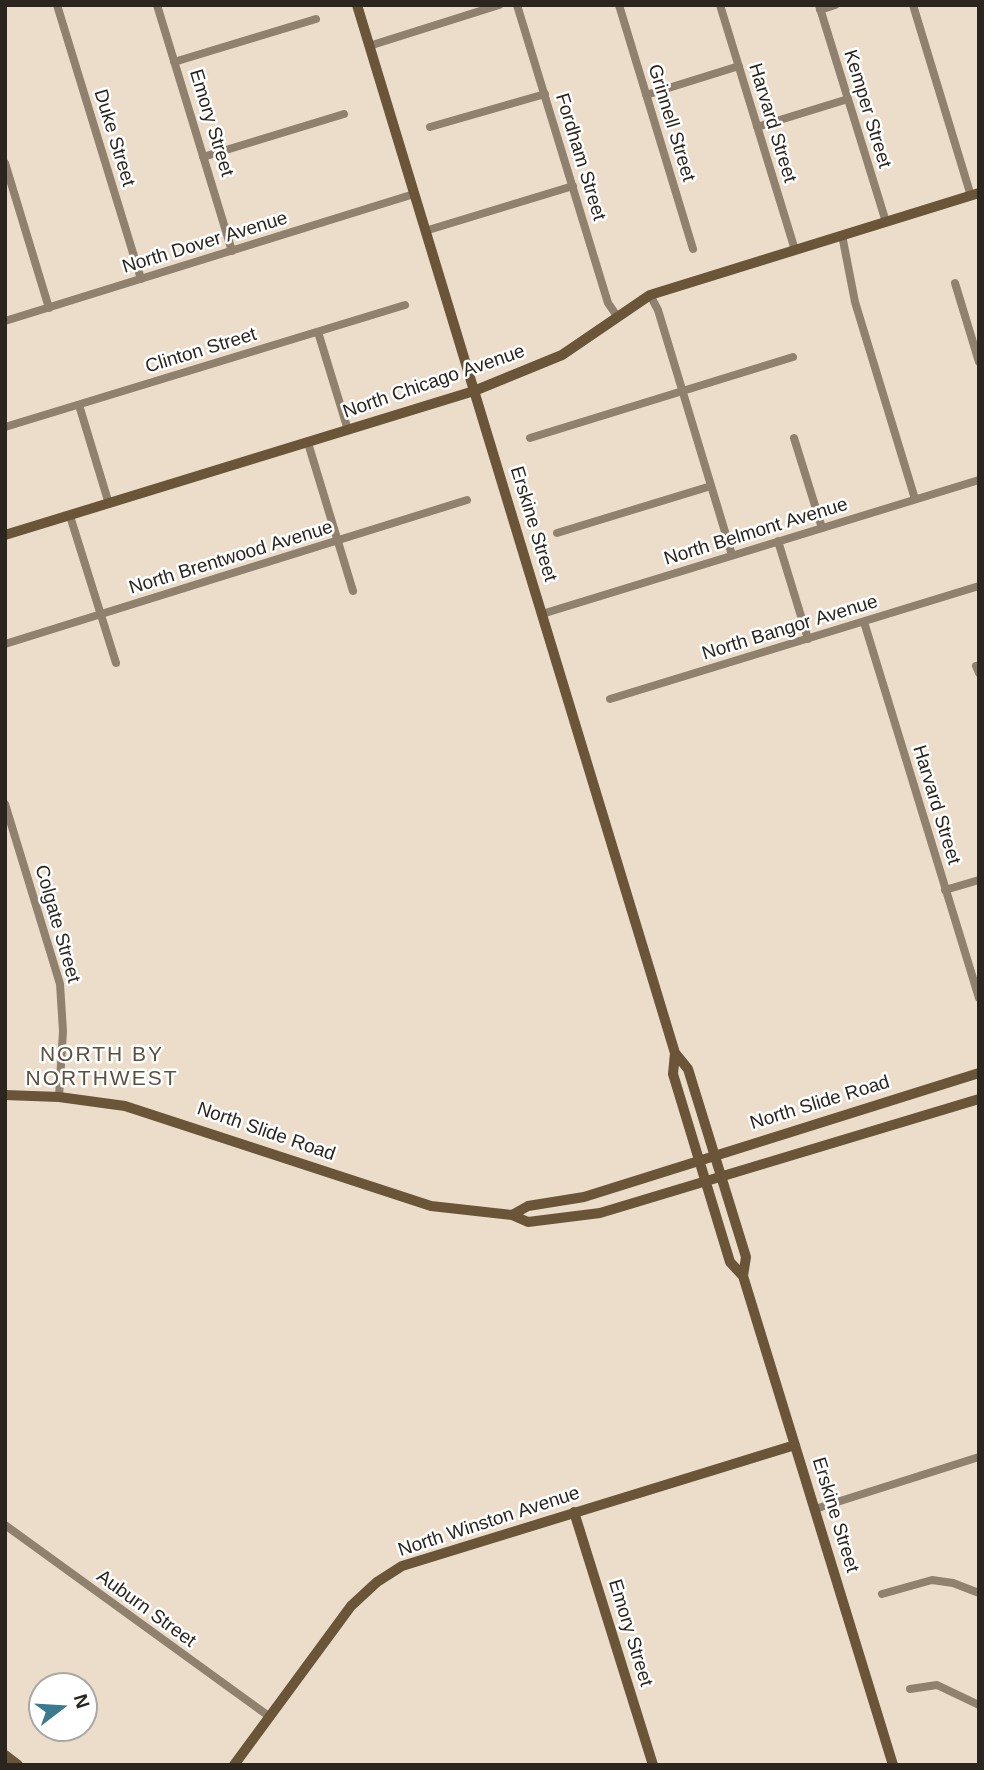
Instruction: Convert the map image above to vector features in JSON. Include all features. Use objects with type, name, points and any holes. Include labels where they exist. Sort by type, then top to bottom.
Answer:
[{"type":"main road","name":"Erskine Street","points":[[357,5],[676,1053],[688,1069],[746,1256],[743,1276],[893,1765]]},
{"type":"main road","name":"North Chicago Avenue","points":[[5,535],[474,391],[562,355],[650,295],[975,194]]},
{"type":"main road","name":"Erskine Street","points":[[676,1053],[673,1074],[730,1262],[743,1276]]},
{"type":"main road","name":"North Slide Road","points":[[512,1215],[528,1206],[584,1197],[979,1073]]},
{"type":"main road","name":"North Slide Road","points":[[5,1096],[59,1097],[125,1106],[431,1206],[512,1215],[528,1222],[572,1219],[706,1182],[979,1099]]},
{"type":"main road","points":[[873,1105],[881,1129]]},
{"type":"main road","name":"North Winston Avenue","points":[[234,1765],[351,1606],[377,1582],[402,1566],[795,1445]]},
{"type":"main road","name":"Emory Street","points":[[574,1512],[653,1765]]},
{"type":"main road","points":[[5,1755],[18,1765]]},
{"type":"street","name":"Duke Street","points":[[57,5],[141,279]]},
{"type":"street","name":"Emory Street","points":[[157,5],[232,251]]},
{"type":"street","points":[[369,46],[499,5]]},
{"type":"street","name":"Fordham Street","points":[[517,5],[608,303],[617,316]]},
{"type":"street","name":"Grinnell Street","points":[[619,5],[693,249]]},
{"type":"street","name":"Harvard Street","points":[[720,5],[795,250]]},
{"type":"street","points":[[820,7],[835,5]]},
{"type":"street","points":[[913,5],[975,194]]},
{"type":"street","name":"Kemper Street","points":[[820,7],[886,222]]},
{"type":"street","points":[[174,62],[316,19]]},
{"type":"street","points":[[646,95],[739,66]]},
{"type":"street","points":[[430,127],[545,93]]},
{"type":"street","points":[[757,127],[848,99]]},
{"type":"street","points":[[203,157],[344,114]]},
{"type":"street","points":[[5,163],[49,308]]},
{"type":"street","points":[[425,231],[573,186]]},
{"type":"street","name":"North Dover Avenue","points":[[5,321],[414,194]]},
{"type":"street","points":[[842,235],[855,302],[915,499]]},
{"type":"street","points":[[955,283],[979,362]]},
{"type":"street","points":[[650,295],[658,310],[732,555]]},
{"type":"street","name":"Clinton Street","points":[[5,427],[405,305]]},
{"type":"street","points":[[318,332],[348,430]]},
{"type":"street","points":[[530,438],[793,357]]},
{"type":"street","points":[[79,405],[109,503]]},
{"type":"street","points":[[794,438],[822,528]]},
{"type":"street","points":[[308,443],[353,591]]},
{"type":"street","name":"North Belmont Avenue","points":[[542,614],[979,480]]},
{"type":"street","points":[[557,533],[711,486]]},
{"type":"street","name":"North Brentwood Avenue","points":[[5,644],[467,500]]},
{"type":"street","points":[[70,516],[116,663]]},
{"type":"street","points":[[778,541],[808,639]]},
{"type":"street","name":"North Bangor Avenue","points":[[610,699],[979,586]]},
{"type":"street","name":"Harvard Street","points":[[864,622],[979,998]]},
{"type":"street","name":"Colgate Street","points":[[5,804],[60,984],[63,1031],[59,1097]]},
{"type":"street","points":[[945,890],[979,880]]},
{"type":"street","points":[[815,1509],[977,1458],[979,1470]]},
{"type":"street","name":"Auburn Street","points":[[5,1525],[270,1717]]},
{"type":"street","points":[[882,1594],[932,1580],[953,1583],[979,1592]]},
{"type":"street","points":[[910,1689],[937,1685],[979,1705]]},
{"type":"district","name":"NORTH BY NORTHWEST","points":[[102,1067]]}]
